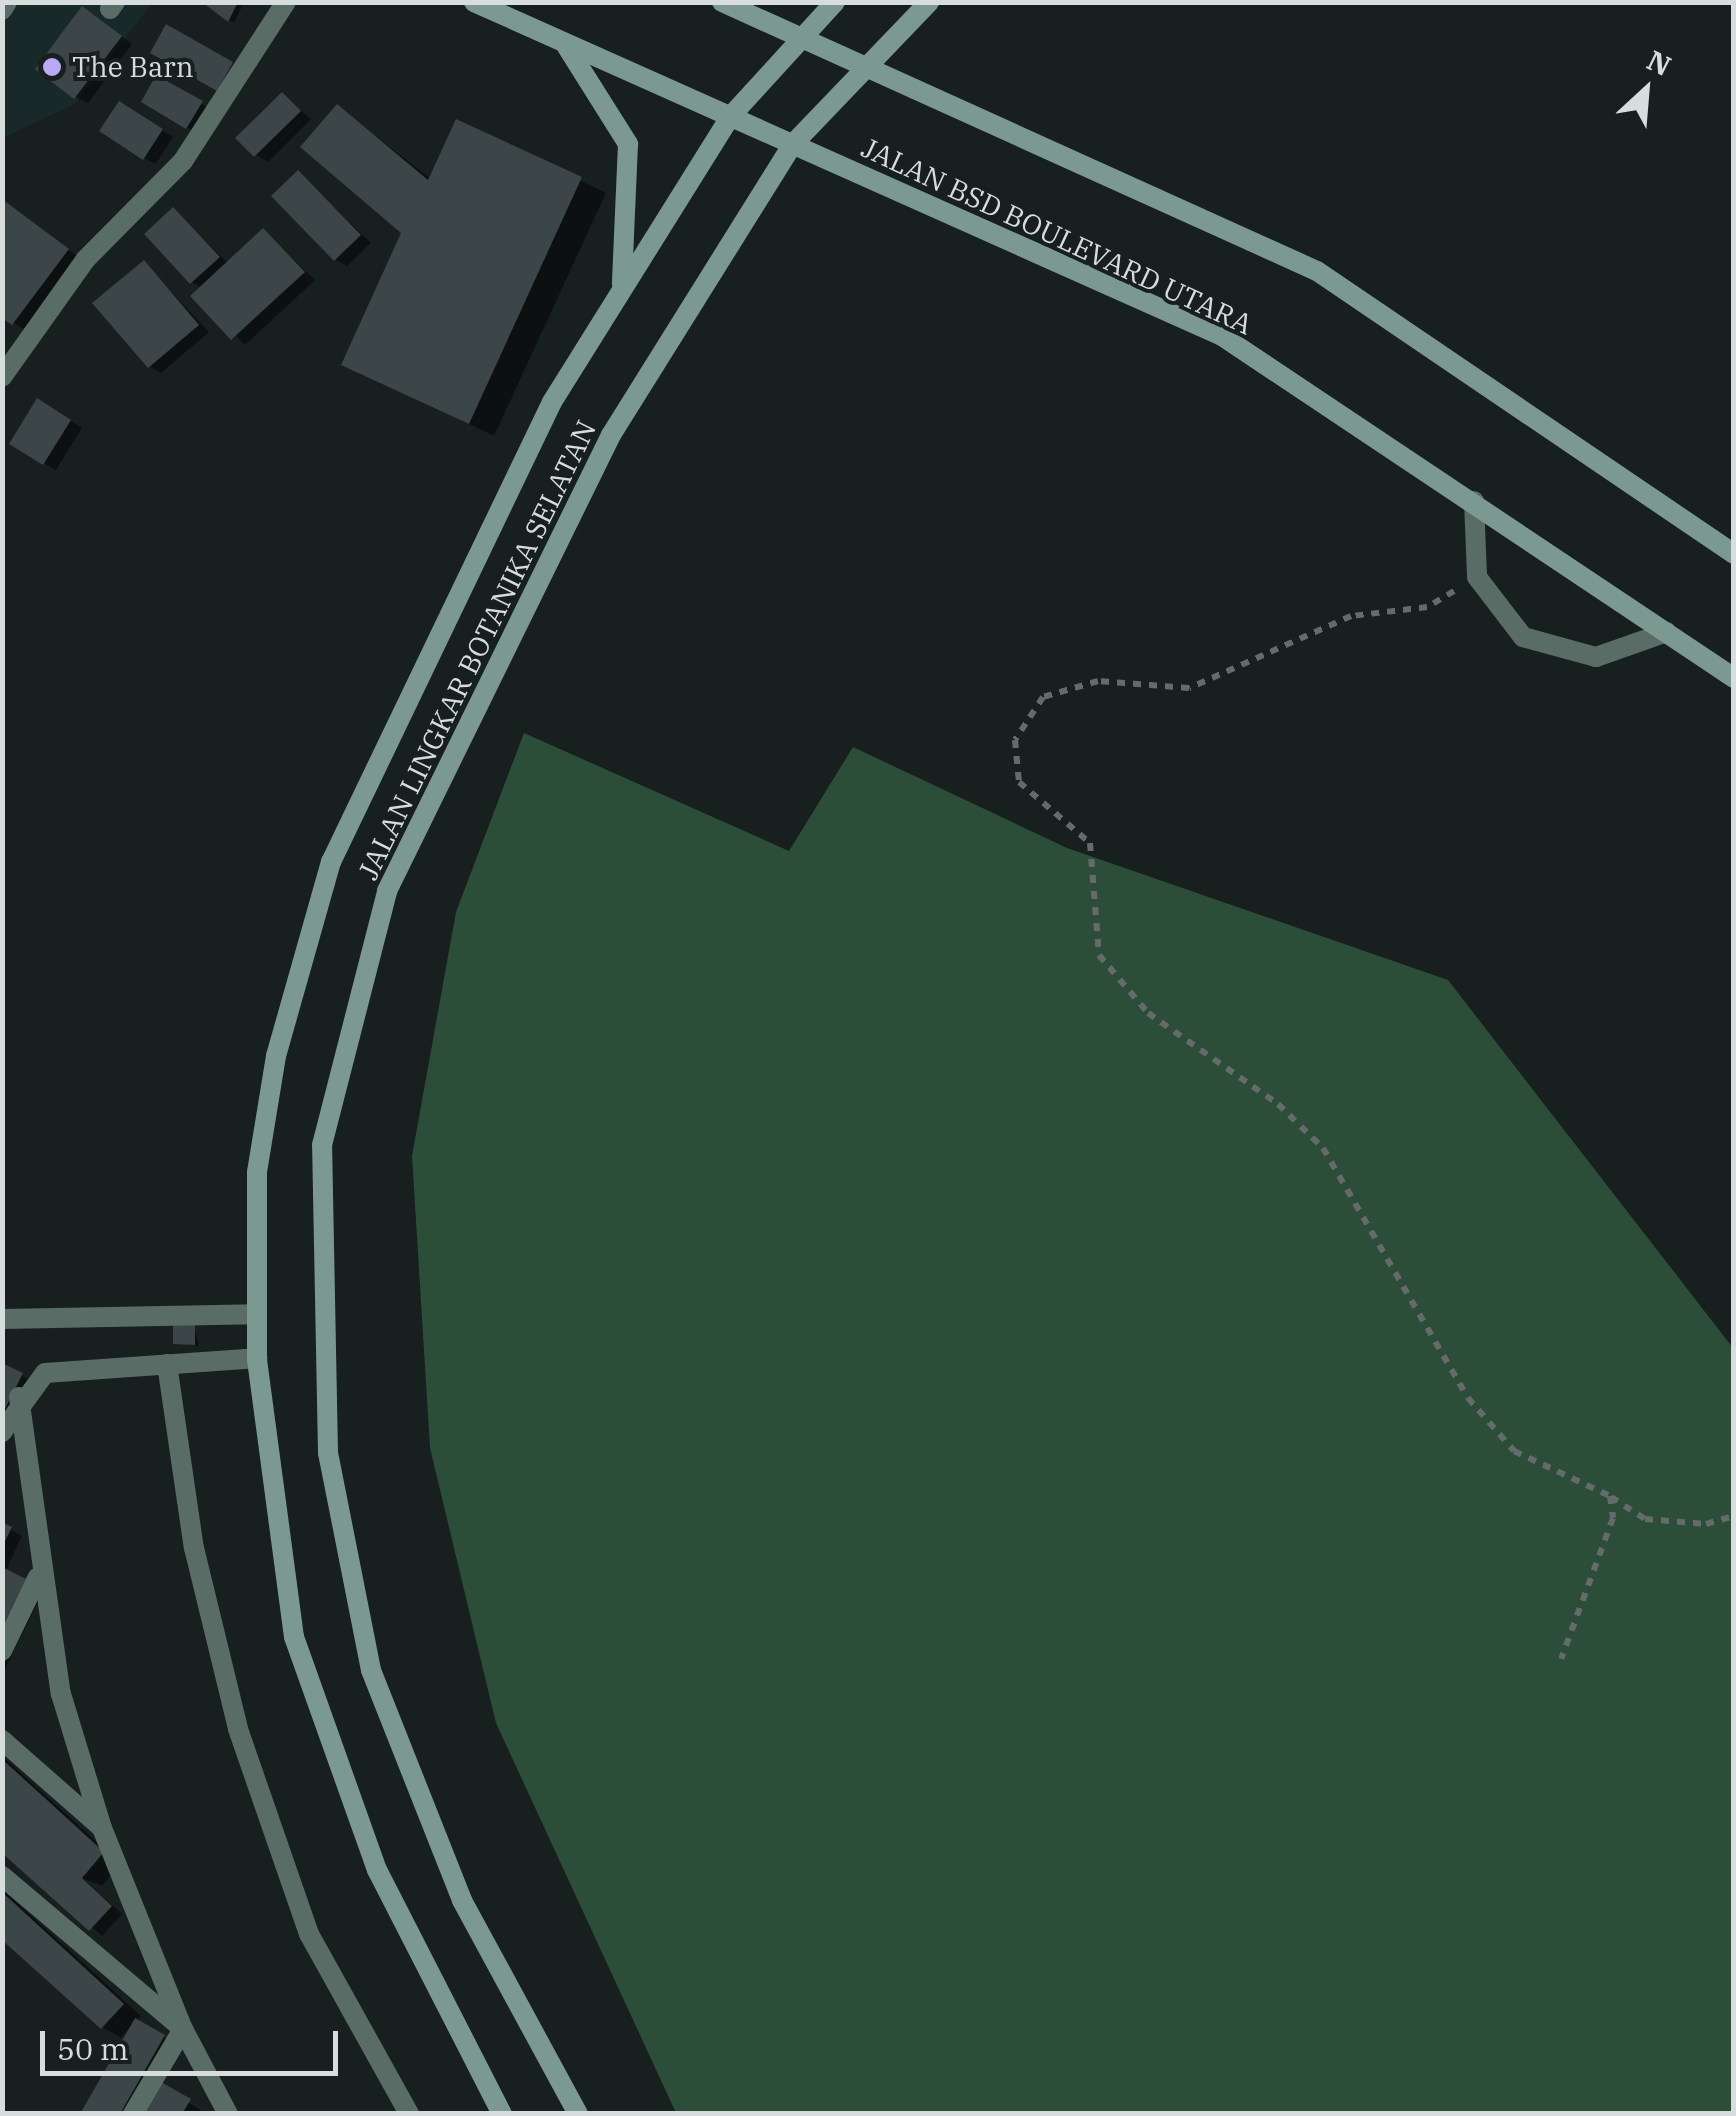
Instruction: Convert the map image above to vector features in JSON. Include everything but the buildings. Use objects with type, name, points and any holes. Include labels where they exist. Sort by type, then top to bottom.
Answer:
[{"type":"street","points":[[2,10],[7,2]]},
{"type":"street","points":[[2,377],[86,260],[183,161],[286,2]]},
{"type":"street","name":"JALAN BSD BOULEVARD UTARA","points":[[474,2],[1222,336],[1734,678]]},
{"type":"street","points":[[722,2],[864,70],[1316,271],[1734,554]]},
{"type":"street","name":"JALAN LINGKAR BOTANIKA SELATAN","points":[[502,2114],[377,1870],[294,1637],[257,1358],[257,1172],[276,1056],[331,862],[552,402],[730,117],[835,2]]},
{"type":"street","name":"JALAN LINGKAR BOTANIKA SELATAN","points":[[578,2114],[462,1900],[371,1670],[328,1453],[322,1145],[387,890],[612,435],[793,144],[929,2]]},
{"type":"street","points":[[563,42],[628,144],[621,291]]},
{"type":"street","points":[[1474,502],[1476,577],[1508,624],[1558,654],[1634,650],[1667,632]]},
{"type":"street","points":[[2,1318],[255,1314]]},
{"type":"street","points":[[2,1432],[19,1397],[45,1373],[257,1358]]},
{"type":"street","points":[[166,1364],[194,1548],[238,1729],[310,1934],[409,2114]]},
{"type":"street","points":[[19,1397],[38,1577],[102,1828],[183,2030],[228,2114]]},
{"type":"street","points":[[2,1651],[38,1577]]},
{"type":"street","points":[[2,1740],[102,1828]]},
{"type":"street","points":[[2,1876],[183,2030]]},
{"type":"street","points":[[133,2114],[183,2030]]},
{"type":"path","points":[[1476,577],[1427,606],[1352,616],[1189,688],[1098,681],[1043,697],[1015,740],[1019,782],[1090,843],[1100,954],[1136,999],[1323,1148],[1468,1398],[1514,1452],[1610,1496],[1645,1518],[1706,1524],[1734,1516]]},
{"type":"path","points":[[1561,1659],[1613,1518],[1610,1496]]},
{"type":"shaded area","name":"The Barn","points":[[2,3],[152,3],[75,104],[3,138]]},
{"type":"green space","points":[[524,733],[789,851],[853,747],[1067,848],[1448,980],[1733,1348],[1733,2113],[676,2113],[496,1723],[430,1448],[412,1156],[456,912]]},
{"type":"place","name":"The Barn","points":[[52,67]]}]
